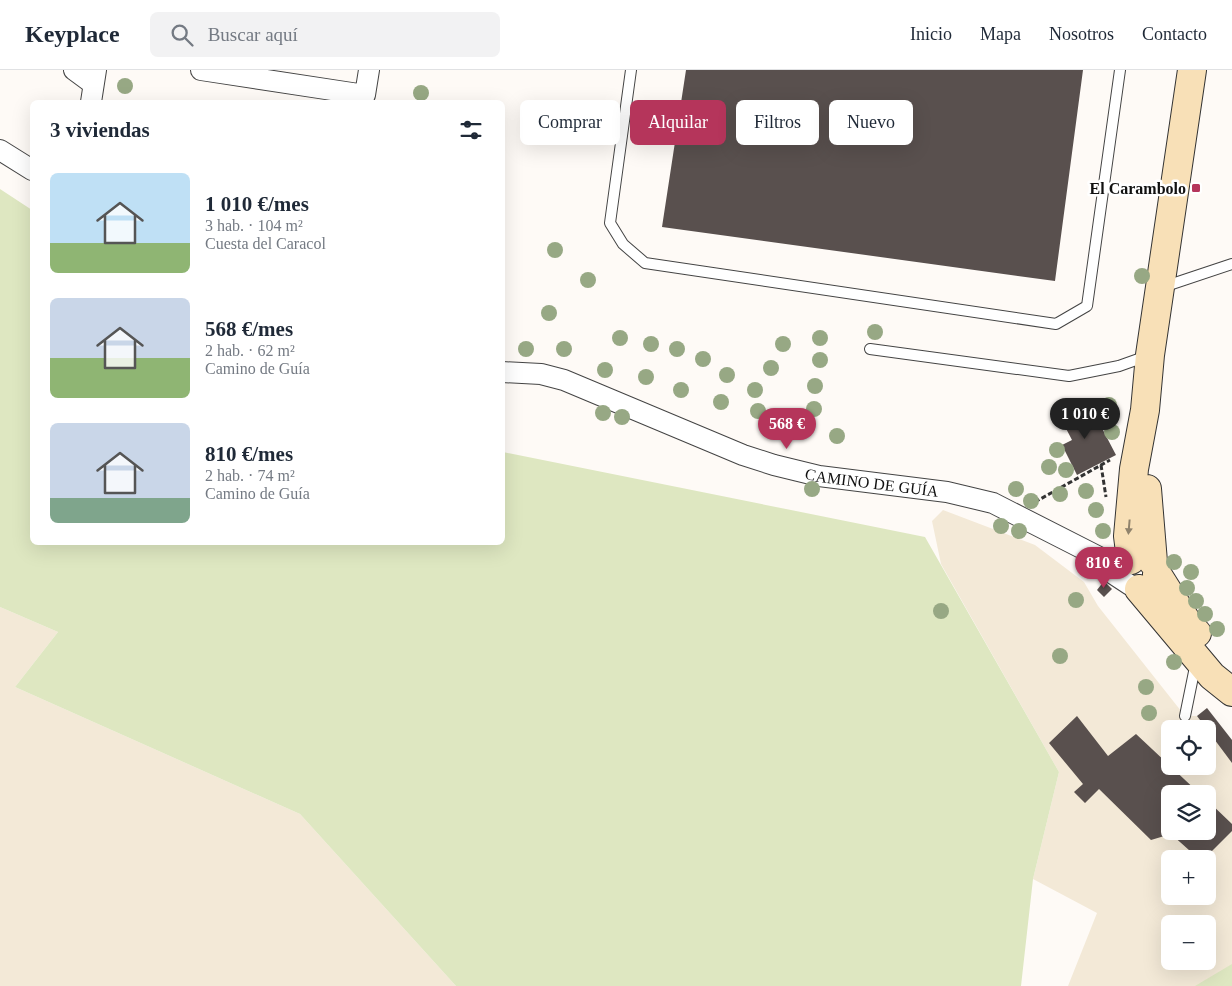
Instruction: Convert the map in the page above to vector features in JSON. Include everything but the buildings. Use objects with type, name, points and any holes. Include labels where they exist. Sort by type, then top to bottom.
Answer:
[{"type":"main road","points":[[1192,70],[1150,355],[1145,410],[1148,522],[1139,572],[1197,658],[1212,676],[1232,692]]},
{"type":"main road","points":[[1139,572],[1232,670]]},
{"type":"street","points":[[74,70],[93,85]]},
{"type":"street","points":[[201,70],[250,74],[365,95],[369,70]]},
{"type":"street","points":[[0,150],[30,169]]},
{"type":"street","name":"CAMINO DE GUÍA","points":[[505,372],[541,374],[564,380],[743,455],[774,465],[834,479],[971,496],[993,503],[1068,541],[1111,574],[1139,572]]},
{"type":"lane","points":[[631,70],[610,222],[623,244],[645,262],[1056,324],[1087,306],[1120,70]]},
{"type":"lane","points":[[1160,288],[1232,264]]},
{"type":"lane","points":[[870,349],[1069,376],[1119,366],[1150,355]]},
{"type":"lane","points":[[1185,716],[1197,658]]},
{"type":"path","points":[[1016,514],[1115,457]]},
{"type":"shaded area","points":[[943,510],[1035,545],[1084,582],[1098,606],[1185,716],[1197,716],[1200,720],[1161,720],[1161,775],[1216,775],[1216,741],[1232,762],[1232,965],[1198,986],[1068,986],[1097,913],[1033,879],[1059,772],[941,564],[932,521]]},
{"type":"shaded area","points":[[0,607],[58,632],[15,687],[300,814],[456,986],[0,986]]},
{"type":"green space","points":[[0,189],[30,209],[30,545],[505,545],[505,452],[925,537],[1059,772],[1033,879],[1021,986],[456,986],[300,814],[15,687],[58,632],[0,607]]},
{"type":"green space","points":[[1232,964],[1232,986],[1195,986]]},
{"type":"place","name":"El Carambolo","points":[[1196,188]]}]
